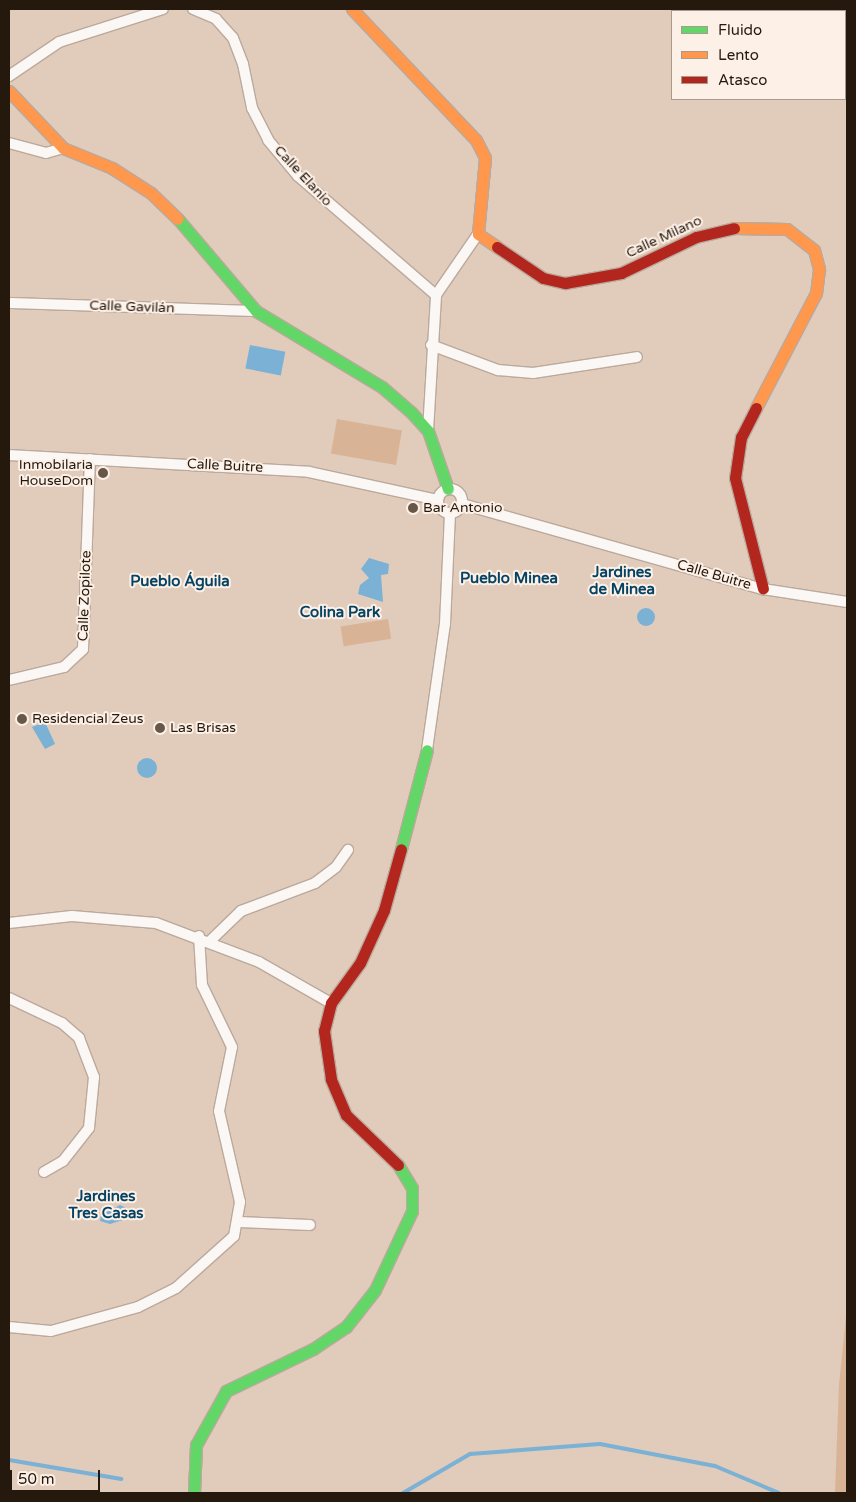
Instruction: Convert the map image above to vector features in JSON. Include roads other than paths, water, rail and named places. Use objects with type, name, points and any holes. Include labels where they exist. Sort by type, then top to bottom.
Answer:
[{"type":"street","points":[[9,76],[58,42],[163,9]]},
{"type":"street","name":"Calle Elanio","points":[[193,9],[216,19],[232,38],[244,64],[252,108],[268,140],[298,176],[436,296]]},
{"type":"street","points":[[352,9],[476,140],[485,158],[478,234],[461,253],[436,296],[431,345],[428,431],[448,489]]},
{"type":"street","points":[[9,91],[63,148],[112,168],[152,192],[201,241],[256,310],[382,387],[428,431]]},
{"type":"street","points":[[9,143],[46,153],[63,148]]},
{"type":"street","name":"Calle Milano","points":[[478,234],[543,278],[565,283],[621,273],[722,228],[766,225],[787,229],[804,238],[814,250],[819,269],[816,293],[741,437],[735,458],[734,478],[763,589]]},
{"type":"street","name":"Calle Gavilán","points":[[9,303],[256,310]]},
{"type":"street","points":[[431,345],[498,370],[533,373],[637,357]]},
{"type":"street","name":"Calle Buitre","points":[[9,455],[309,472],[437,500]]},
{"type":"street","name":"Calle Zopilote","points":[[9,680],[64,667],[83,649],[90,459]]},
{"type":"street","points":[[448,489],[437,500],[442,511],[450,514]]},
{"type":"street","points":[[194,1493],[196,1445],[226,1391],[313,1349],[346,1326],[375,1290],[412,1211],[412,1188],[401,1168],[346,1115],[331,1079],[324,1032],[331,1003],[360,963],[384,910],[427,750],[445,624],[450,514],[462,504],[458,492],[448,489]]},
{"type":"street","name":"Calle Buitre","points":[[462,504],[763,589],[847,602]]},
{"type":"street","points":[[210,940],[241,911],[315,883],[336,867],[348,850]]},
{"type":"street","points":[[9,923],[111,917],[198,936],[259,962],[331,1003]]},
{"type":"street","points":[[9,1327],[52,1331],[138,1307],[176,1288],[203,1268],[234,1236],[239,1222],[240,1202],[219,1112],[232,1047],[202,985],[198,936]]},
{"type":"street","points":[[9,998],[62,1024],[79,1038],[94,1077],[89,1128],[64,1161],[44,1172]]},
{"type":"street","points":[[239,1222],[310,1224]]},
{"type":"water","points":[[250,345],[285,352],[281,375],[245,369]]},
{"type":"water","points":[[369,558],[389,564],[388,574],[381,575],[383,602],[358,594],[360,585],[369,578],[361,569]]},
{"type":"water","points":[[646,608],[652,611],[655,617],[652,623],[646,626],[640,623],[637,617],[640,611]]},
{"type":"water","points":[[45,722],[55,744],[45,749],[32,727]]},
{"type":"water","points":[[147,758],[154,761],[157,768],[154,775],[147,778],[140,775],[137,768],[140,761]]},
{"type":"water","points":[[120,1205],[128,1209],[126,1219],[110,1224],[100,1221],[101,1215]]},
{"type":"waterway","points":[[403,1493],[470,1454],[600,1444],[715,1466],[779,1493]]},
{"type":"waterway","points":[[9,1460],[121,1479]]},
{"type":"place","name":"Inmobilaria HouseDom","points":[[103,473]]},
{"type":"place","name":"Bar Antonio","points":[[413,508]]},
{"type":"place","name":"Residencial Zeus","points":[[22,719]]},
{"type":"place","name":"Las Brisas","points":[[160,728]]},
{"type":"district","name":"Pueblo Minea","points":[[509,579]]},
{"type":"district","name":"Jardines de Minea","points":[[622,580]]},
{"type":"district","name":"Pueblo Águila","points":[[180,582]]},
{"type":"district","name":"Colina Park","points":[[340,613]]},
{"type":"district","name":"Jardines Tres Casas","points":[[106,1204]]}]
